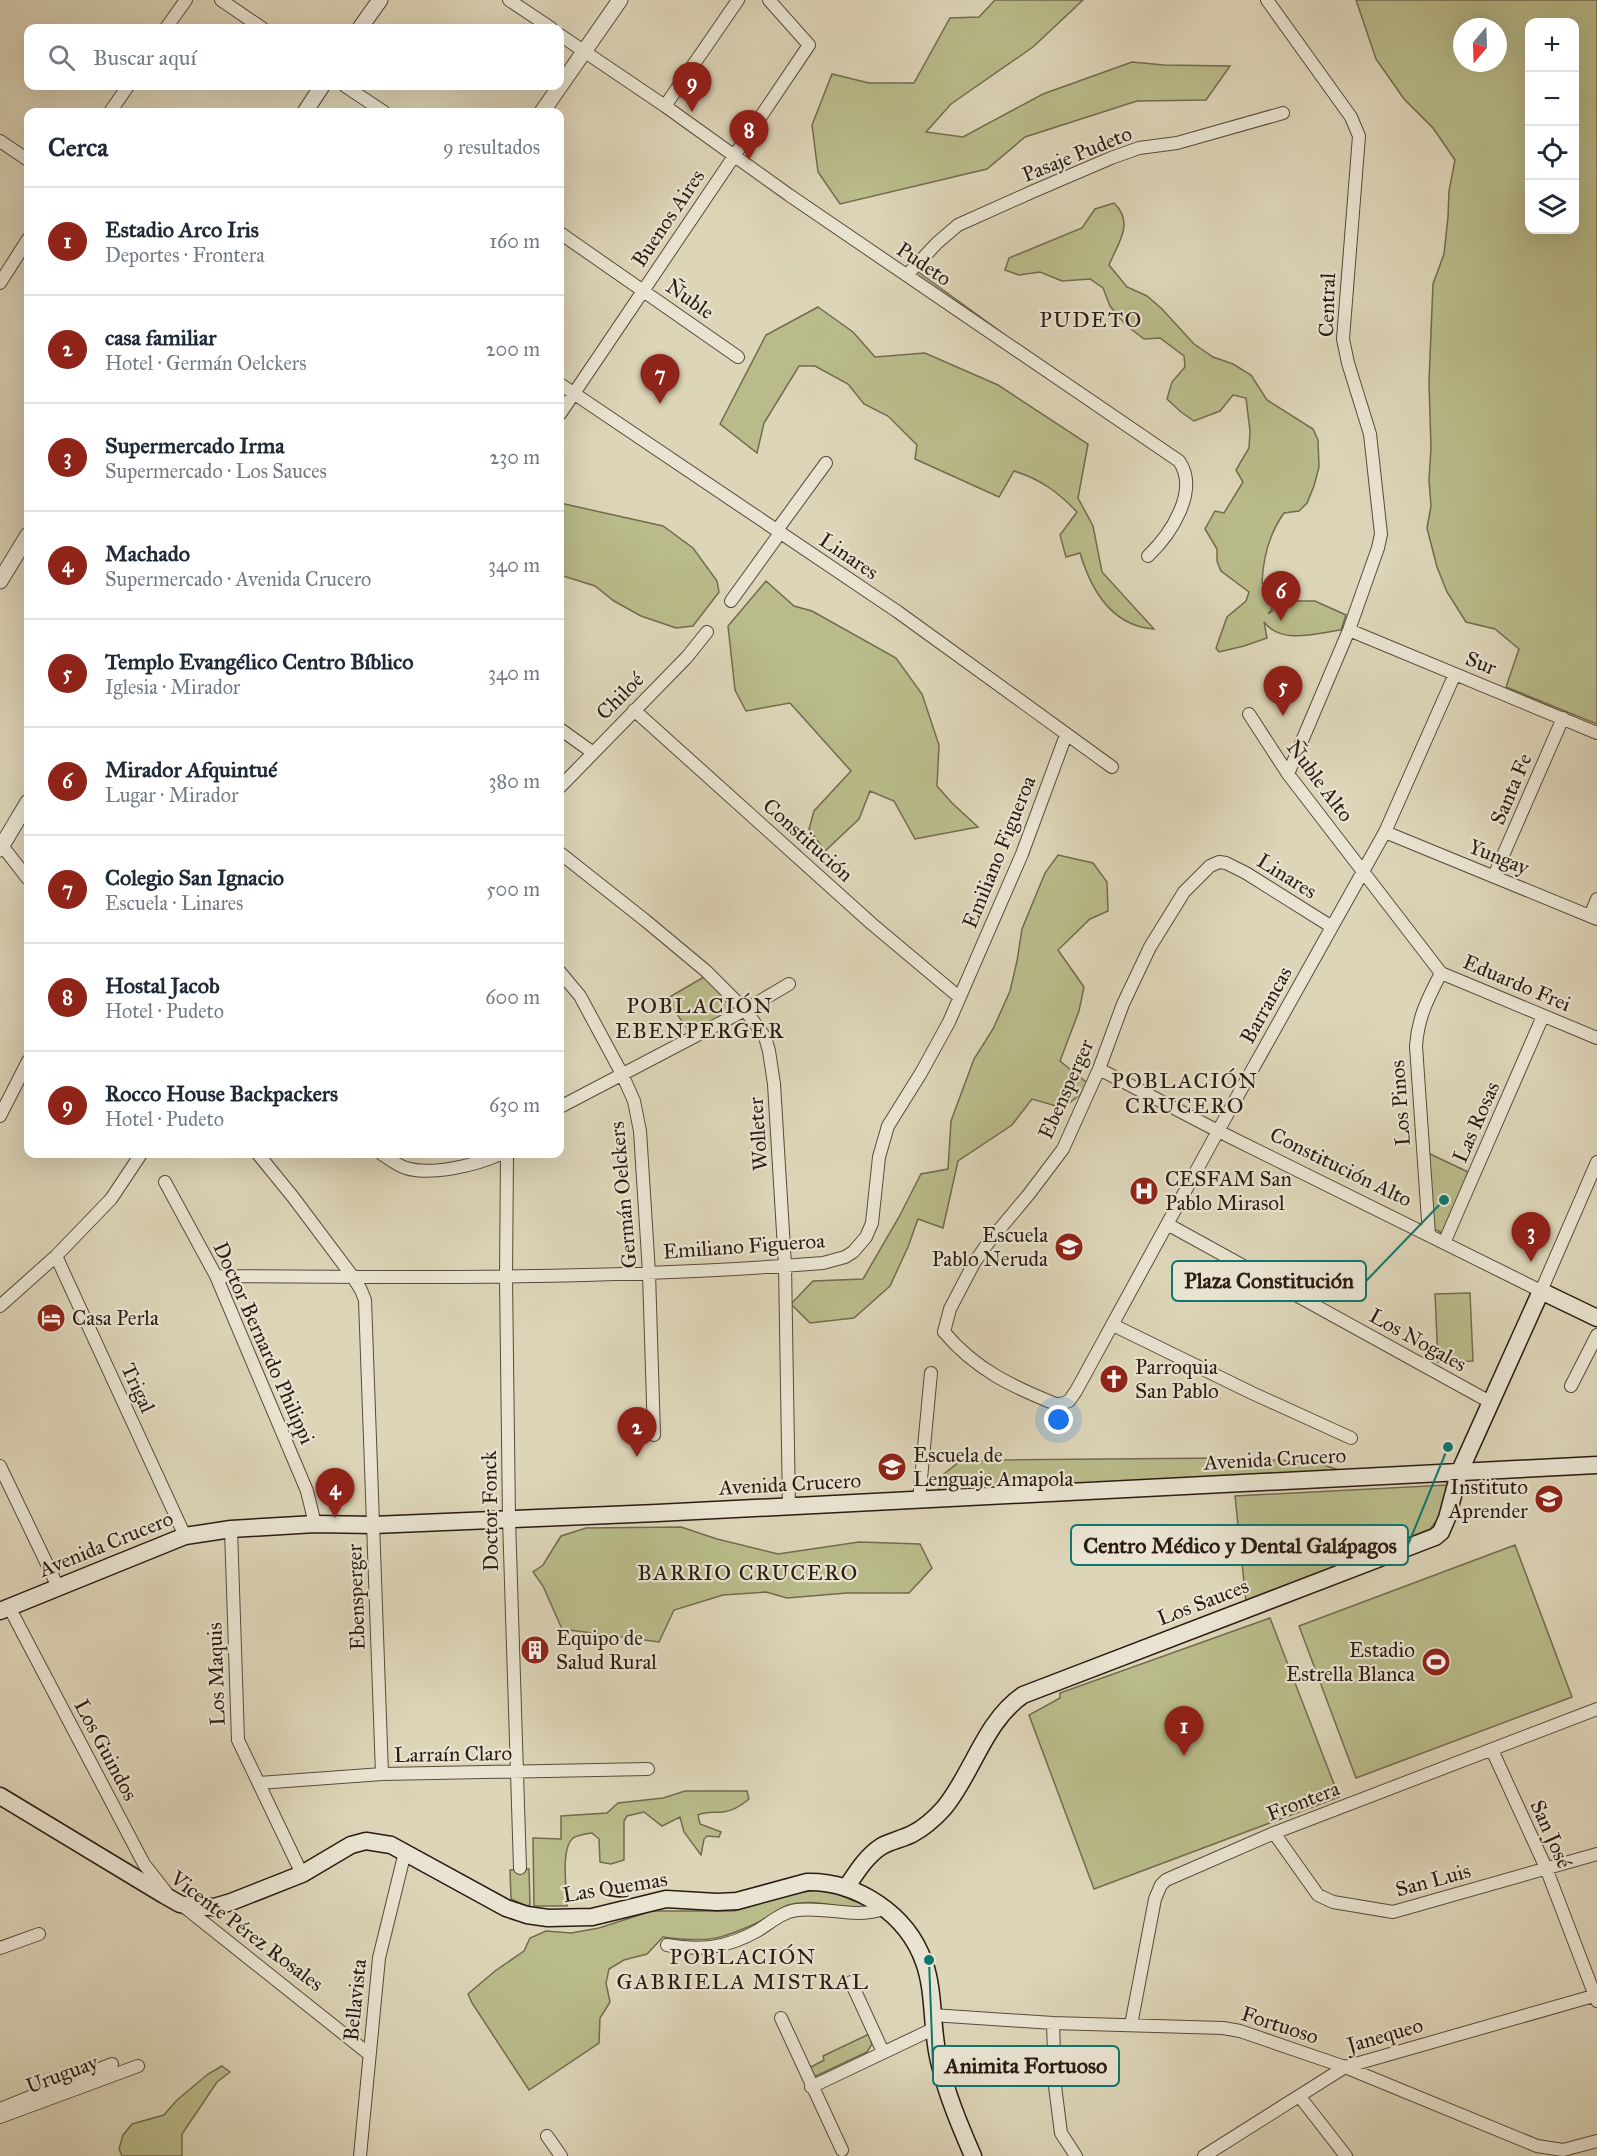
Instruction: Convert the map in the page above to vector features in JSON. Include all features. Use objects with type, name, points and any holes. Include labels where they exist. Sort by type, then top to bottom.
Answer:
[{"type":"main road","name":"Constitución Alto","points":[[1541,1291],[1597,1318]]},
{"type":"main road","name":"Los Sauces","points":[[846,1888],[857,1870],[882,1846],[914,1833],[929,1823],[944,1808],[999,1717],[1015,1701],[1032,1691],[1430,1541],[1445,1526],[1459,1473],[1541,1291]]},
{"type":"main road","name":"Avenida Crucero","points":[[5,1609],[185,1536],[231,1529],[789,1507],[1597,1465]]},
{"type":"main road","name":"Vicente Pérez Rosales","points":[[0,1796],[180,1904]]},
{"type":"main road","name":"Las Quemas","points":[[180,1904],[214,1907],[231,1902],[302,1874],[358,1842],[384,1843],[405,1852],[506,1908],[527,1915],[548,1918],[592,1917],[666,1899],[737,1901],[807,1882],[819,1882],[846,1888],[885,1908],[904,1926],[924,1961],[943,2074],[973,2156]]},
{"type":"street","points":[[169,24],[186,0]]},
{"type":"street","points":[[221,0],[256,24]]},
{"type":"street","points":[[363,24],[380,0]]},
{"type":"street","points":[[509,0],[544,24]]},
{"type":"street","points":[[564,81],[620,0]]},
{"type":"street","points":[[665,106],[738,0]]},
{"type":"street","name":"Buenos Aires","points":[[564,408],[809,45],[769,0]]},
{"type":"street","name":"Central","points":[[1267,0],[1350,117],[1359,136],[1343,339],[1370,434],[1382,534],[1349,630],[1288,774]]},
{"type":"street","name":"Pudeto","points":[[564,38],[1179,462],[1186,470],[1180,513],[1165,540],[1148,556]]},
{"type":"street","points":[[113,108],[125,90]]},
{"type":"street","points":[[308,108],[319,90]]},
{"type":"street","points":[[351,90],[378,108]]},
{"type":"street","points":[[545,108],[557,90]]},
{"type":"street","name":"Pasaje Pudeto","points":[[907,275],[937,243],[958,225],[1034,191],[1132,150],[1178,143],[1283,113]]},
{"type":"street","points":[[0,141],[24,157]]},
{"type":"street","name":"Ñuble","points":[[564,236],[738,357]]},
{"type":"street","points":[[0,283],[24,251]]},
{"type":"street","name":"Linares","points":[[564,387],[898,612],[1112,767]]},
{"type":"street","points":[[731,601],[826,463]]},
{"type":"street","points":[[0,581],[24,542]]},
{"type":"street","name":"Sur","points":[[1349,630],[1597,733]]},
{"type":"street","name":"Chiloé","points":[[564,783],[687,657],[707,632]]},
{"type":"street","name":"Barrancas","points":[[1058,1405],[1069,1401],[1076,1391],[1385,832],[1455,674]]},
{"type":"street","name":"Constitución","points":[[634,710],[863,916],[959,997]]},
{"type":"street","name":"Ñuble Alto","points":[[1249,714],[1288,774],[1363,870]]},
{"type":"street","name":"Santa Fe","points":[[1494,876],[1563,718]]},
{"type":"street","points":[[564,732],[592,752]]},
{"type":"street","name":"Emiliano Figueroa","points":[[216,1276],[506,1278],[650,1273],[823,1263],[845,1257],[859,1248],[866,1238],[873,1215],[879,1157],[888,1126],[949,1022],[1022,854],[1066,735]]},
{"type":"street","points":[[24,809],[1,846],[24,874]]},
{"type":"street","name":"Yungay","points":[[1385,832],[1594,917]]},
{"type":"street","name":"Wolleter","points":[[564,855],[697,964],[745,1010],[765,1037],[772,1065],[785,1265],[789,1507]]},
{"type":"street","name":"Linares","points":[[1219,862],[1235,866],[1332,927]]},
{"type":"street","name":"Ebensperger","points":[[1058,1405],[1004,1382],[969,1359],[944,1332],[946,1322],[956,1297],[983,1250],[1063,1149],[1099,1069],[1123,1004],[1150,947],[1184,892],[1210,866],[1219,862]]},
{"type":"street","name":"Eduardo Frei","points":[[1363,870],[1441,973],[1597,1038]]},
{"type":"street","points":[[1594,917],[1597,899]]},
{"type":"street","name":"Los Pinos","points":[[1429,1235],[1416,1046],[1417,1027],[1424,1006],[1441,973]]},
{"type":"street","name":"Germán Oelckers","points":[[564,977],[585,1005],[622,1074],[633,1101],[640,1131],[650,1273],[654,1435]]},
{"type":"street","points":[[564,1105],[745,1010],[789,984]]},
{"type":"street","name":"Las Rosas","points":[[1444,1243],[1543,1016]]},
{"type":"street","points":[[0,1116],[24,1069]]},
{"type":"street","name":"Constitución Alto","points":[[1099,1069],[1218,1131],[1541,1291]]},
{"type":"street","points":[[0,1306],[56,1256],[111,1199],[138,1158]]},
{"type":"street","name":"Ebensperger","points":[[261,1158],[362,1290],[365,1300],[382,1774]]},
{"type":"street","points":[[389,1158],[406,1168],[424,1172],[485,1158]]},
{"type":"street","name":"Doctor Fonck","points":[[507,1158],[509,1519],[520,1868]]},
{"type":"street","name":"Los Sauces","points":[[1541,1291],[1597,1162]]},
{"type":"street","name":"Doctor Bernardo Philippi","points":[[165,1182],[216,1276],[307,1491],[315,1524]]},
{"type":"street","name":"Los Nogales","points":[[1168,1225],[1490,1402]]},
{"type":"street","name":"Trigal","points":[[56,1256],[185,1536]]},
{"type":"street","points":[[1113,1325],[1323,1427],[1351,1438]]},
{"type":"street","points":[[1572,1386],[1597,1335]]},
{"type":"street","points":[[919,1500],[931,1373]]},
{"type":"street","points":[[0,1466],[58,1587]]},
{"type":"street","name":"Los Maquis","points":[[231,1529],[238,1740],[302,1874]]},
{"type":"street","name":"Los Guindos","points":[[5,1609],[144,1864],[161,1887],[180,1904]]},
{"type":"street","name":"Frontera","points":[[1131,2025],[1155,1899],[1161,1885],[1173,1876],[1274,1833],[1597,1709]]},
{"type":"street","name":"San José","points":[[1492,1750],[1546,1869],[1596,1998]]},
{"type":"street","name":"Larraín Claro","points":[[260,1784],[382,1774],[648,1769]]},
{"type":"street","name":"San Luis","points":[[1274,1833],[1318,1894],[1333,1902],[1393,1912],[1597,1854]]},
{"type":"street","name":"Bellavista","points":[[360,2156],[379,1958],[405,1852]]},
{"type":"street","name":"Vicente Pérez Rosales","points":[[180,1904],[369,2054]]},
{"type":"street","points":[[667,1945],[684,1948],[718,1947],[756,1932],[788,1912],[799,1910],[863,1913],[876,1912],[885,1908]]},
{"type":"street","points":[[0,1948],[39,1934]]},
{"type":"street","points":[[850,1982],[883,2052]]},
{"type":"street","name":"Janequeo","points":[[1204,2156],[1345,2067],[1596,1998]]},
{"type":"street","points":[[781,2018],[842,2150]]},
{"type":"street","points":[[812,2087],[883,2052],[933,2022]]},
{"type":"street","name":"Fortuoso","points":[[933,2022],[1223,2028],[1255,2035],[1345,2067],[1537,2146],[1563,2150],[1597,2141]]},
{"type":"street","points":[[1053,2023],[1055,2086],[1061,2133],[1076,2156]]},
{"type":"street","name":"Uruguay","points":[[0,2109],[112,2064]]},
{"type":"street","name":"Uruguay","points":[[0,2117],[138,2066]]},
{"type":"street","points":[[1300,2097],[1346,2156]]},
{"type":"street","points":[[547,2136],[561,2156]]},
{"type":"green space","points":[[995,0],[1083,0],[1033,47],[951,104],[926,132],[963,137],[1043,94],[1132,62],[1230,66],[1206,100],[1137,101],[1025,137],[987,169],[840,204],[818,172],[812,125],[832,74],[869,83],[914,83],[950,18],[979,17]]},
{"type":"green space","points":[[1356,0],[1597,0],[1597,724],[1506,687],[1519,649],[1495,629],[1466,622],[1447,592],[1437,567],[1427,528],[1431,506],[1429,382],[1433,284],[1444,254],[1449,191],[1455,160],[1433,128],[1404,99],[1376,59]]},
{"type":"green space","points":[[1114,203],[1120,211],[1124,226],[1109,265],[1127,287],[1147,296],[1194,344],[1213,357],[1233,364],[1251,375],[1267,400],[1313,429],[1318,440],[1319,467],[1314,486],[1307,503],[1299,511],[1284,513],[1274,529],[1265,555],[1262,583],[1276,598],[1268,614],[1287,601],[1315,601],[1346,615],[1341,630],[1311,635],[1290,635],[1271,629],[1264,622],[1267,638],[1219,652],[1216,648],[1227,617],[1246,601],[1249,592],[1221,571],[1217,561],[1217,549],[1205,529],[1215,511],[1224,513],[1243,482],[1236,470],[1249,448],[1250,431],[1246,398],[1233,395],[1220,411],[1194,421],[1167,399],[1172,382],[1185,367],[1184,356],[1160,338],[1144,339],[1126,325],[1110,306],[1103,288],[1090,279],[1062,281],[1040,272],[1019,275],[1005,270],[1009,258],[1082,228],[1095,209]]},
{"type":"green space","points":[[917,271],[1001,332],[1009,341],[914,277]]},
{"type":"green space","points":[[818,307],[853,332],[875,357],[925,353],[998,385],[1088,444],[1078,498],[1093,526],[1102,572],[1154,629],[1126,621],[1115,613],[1097,593],[1080,553],[1066,557],[1060,535],[1077,512],[1056,492],[1014,471],[999,497],[915,459],[917,445],[888,416],[864,404],[848,384],[815,366],[799,366],[764,423],[757,453],[720,424],[766,335]]},
{"type":"green space","points":[[564,504],[663,526],[693,548],[717,581],[719,592],[693,626],[676,628],[641,616],[614,601],[595,586],[564,576]]},
{"type":"green space","points":[[766,581],[794,606],[812,611],[896,658],[922,694],[939,745],[937,786],[978,827],[915,839],[894,801],[870,791],[859,819],[825,851],[809,829],[814,811],[851,771],[790,703],[746,711],[735,690],[728,626]]},
{"type":"green space","points":[[1058,855],[1093,863],[1107,882],[1108,911],[1090,919],[1058,950],[1084,987],[1079,1011],[1060,1061],[1091,1086],[1063,1108],[1032,1099],[1012,1125],[958,1161],[943,1228],[918,1219],[890,1286],[854,1318],[810,1323],[791,1304],[813,1281],[863,1279],[921,1174],[948,1169],[951,1121],[974,1059],[993,1029],[1010,991],[1022,929],[1045,873]]},
{"type":"green space","points":[[704,977],[723,996],[729,1010],[725,1015],[689,1031],[666,999]]},
{"type":"green space","points":[[1428,1153],[1468,1172],[1444,1234],[1432,1228]]},
{"type":"green space","points":[[1470,1293],[1473,1361],[1438,1362],[1435,1294]]},
{"type":"green space","points":[[1225,1458],[1314,1462],[1355,1475],[938,1495],[939,1478],[959,1462]]},
{"type":"green space","points":[[1447,1485],[1441,1515],[1430,1529],[1246,1601],[1235,1496]]},
{"type":"green space","points":[[681,1527],[717,1539],[778,1554],[859,1542],[920,1544],[932,1568],[909,1593],[847,1593],[787,1598],[766,1592],[723,1595],[674,1610],[659,1642],[562,1629],[543,1586],[533,1572],[543,1565],[561,1536],[586,1528]]},
{"type":"green space","name":"Estadio Estrella Blanca","points":[[1515,1545],[1572,1697],[1356,1778],[1299,1626]]},
{"type":"green space","points":[[1270,1618],[1339,1797],[1094,1889],[1029,1715],[1060,1698],[1060,1693]]},
{"type":"green space","points":[[685,1791],[747,1791],[749,1799],[730,1810],[698,1815],[700,1824],[721,1832],[719,1837],[707,1836],[704,1839],[701,1855],[684,1832],[680,1817],[662,1826],[644,1812],[627,1816],[624,1821],[624,1860],[611,1864],[600,1862],[599,1839],[592,1833],[575,1837],[569,1843],[565,1860],[567,1906],[534,1906],[533,1838],[561,1839],[561,1816],[607,1813],[618,1803],[663,1798]]},
{"type":"green space","points":[[529,1869],[530,1905],[527,1906],[511,1899],[510,1870]]},
{"type":"green space","points":[[817,1890],[837,1894],[864,1905],[861,1908],[852,1908],[815,1903],[788,1905],[761,1921],[724,1936],[703,1940],[663,1937],[647,1954],[624,1960],[609,1969],[606,1983],[610,2002],[600,2018],[599,2043],[529,2090],[468,1994],[524,1951],[530,1938],[546,1931],[571,1933],[599,1928],[652,1911],[734,1911],[796,1893]]},
{"type":"green space","points":[[869,2034],[872,2044],[867,2052],[814,2077],[809,2068],[824,2060],[823,2056]]},
{"type":"green space","points":[[222,2066],[230,2072],[217,2082],[182,2134],[182,2156],[122,2156],[119,2149],[123,2135],[132,2124],[164,2115],[176,2101],[208,2074]]},
{"type":"place","name":"Rocco House Backpackers","points":[[692,112]]},
{"type":"place","name":"Hostal Jacob","points":[[749,160]]},
{"type":"place","name":"Colegio San Ignacio","points":[[660,404]]},
{"type":"place","name":"Mirador Afquintué","points":[[1281,621]]},
{"type":"place","name":"Templo Evangélico Centro Bíblico","points":[[1283,716]]},
{"type":"place","name":"CESFAM San Pablo Mirasol","points":[[1144,1191]]},
{"type":"place","name":"Plaza Constitución","points":[[1444,1200]]},
{"type":"place","name":"Escuela Pablo Neruda","points":[[1069,1247]]},
{"type":"place","name":"Supermercado Irma","points":[[1531,1262]]},
{"type":"place","name":"Casa Perla","points":[[51,1318]]},
{"type":"place","name":"Parroquia San Pablo","points":[[1114,1379]]},
{"type":"place","name":"Centro Médico y Dental Galápagos","points":[[1448,1447]]},
{"type":"place","name":"casa familiar","points":[[637,1457]]},
{"type":"place","name":"Escuela de Lenguaje Amapola","points":[[892,1467]]},
{"type":"place","name":"Instituto Aprender","points":[[1549,1499]]},
{"type":"place","name":"Machado","points":[[335,1518]]},
{"type":"place","name":"Equipo de Salud Rural","points":[[535,1650]]},
{"type":"place","name":"Estadio Estrella Blanca","points":[[1436,1662]]},
{"type":"place","name":"Estadio Arco Iris","points":[[1184,1756]]},
{"type":"place","name":"Animita Fortuoso","points":[[929,1960]]},
{"type":"district","name":"PUDETO","points":[[1091,319]]},
{"type":"district","name":"POBLACIÓN EBENPERGER","points":[[700,1018]]},
{"type":"district","name":"POBLACIÓN CRUCERO","points":[[1185,1092]]},
{"type":"district","name":"BARRIO CRUCERO","points":[[748,1572]]},
{"type":"district","name":"POBLACIÓN GABRIELA MISTRAL","points":[[743,1968]]}]
